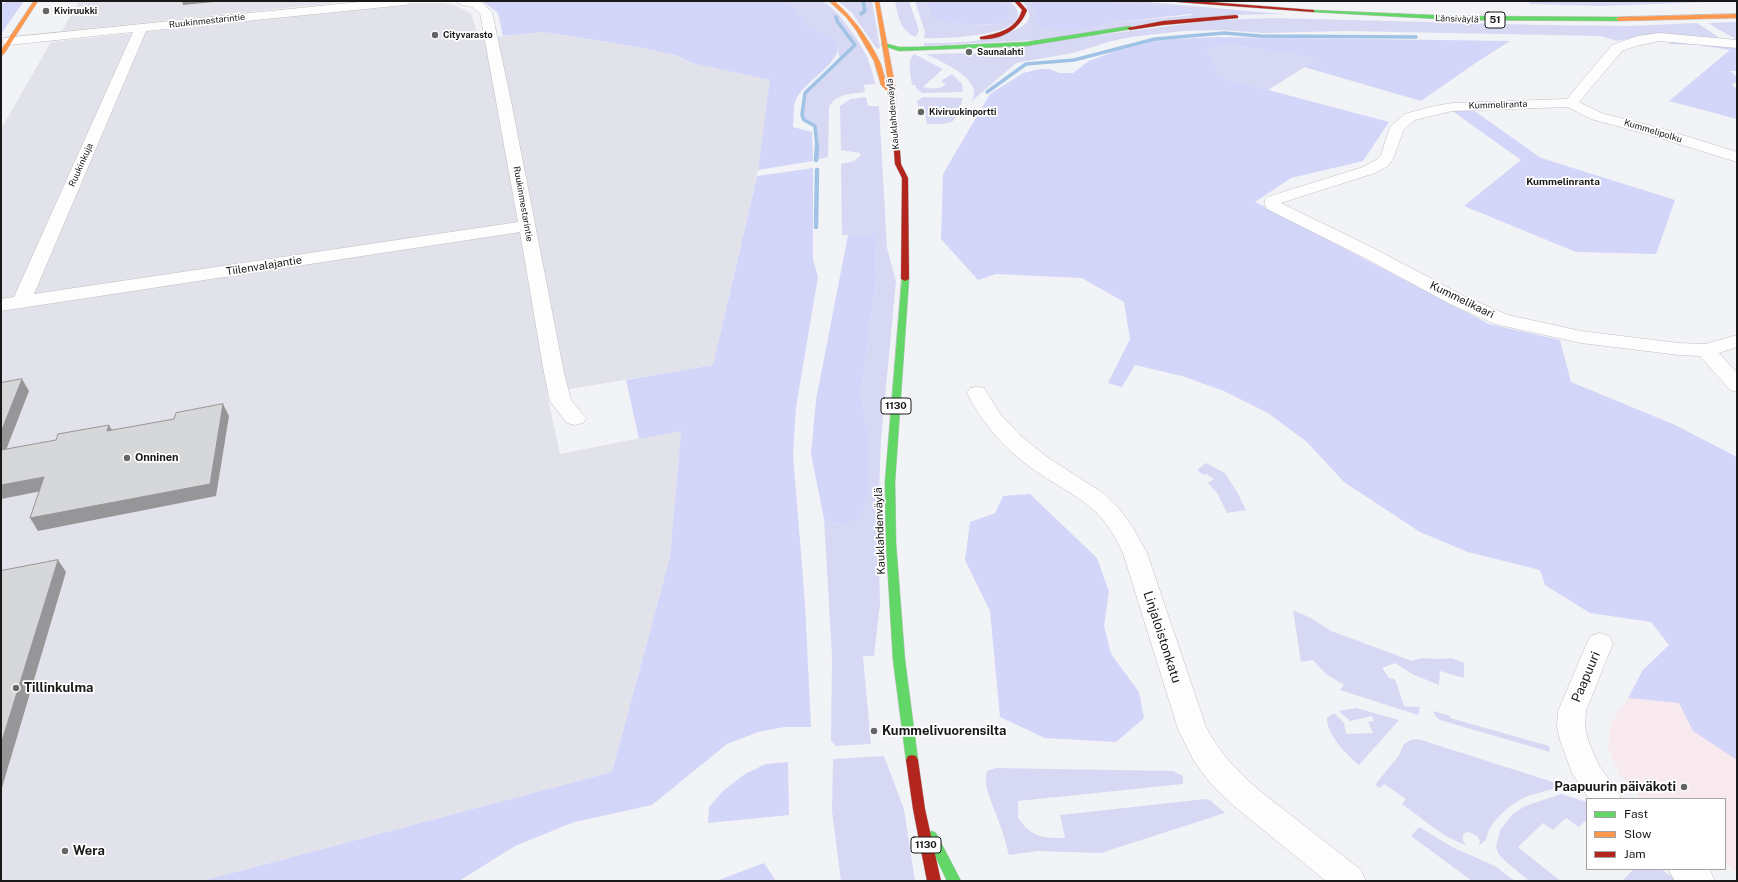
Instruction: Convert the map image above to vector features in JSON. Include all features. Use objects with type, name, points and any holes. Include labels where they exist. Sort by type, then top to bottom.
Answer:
[{"type":"main road","points":[[1,54],[36,1]]},
{"type":"main road","points":[[831,1],[848,16],[871,49],[890,88]]},
{"type":"main road","name":"Kauklahdenväylä","points":[[877,1],[894,106],[898,164],[905,178]]},
{"type":"main road","points":[[912,39],[924,41],[965,40],[990,37],[1003,33],[1018,26],[1023,21],[1025,10],[1016,1]]},
{"type":"main road","name":"Länsiväylä","points":[[1177,1],[1264,9],[1496,20],[1600,21],[1737,16]]},
{"type":"main road","name":"Länsiväylä","points":[[1260,1],[1384,8],[1482,11],[1598,12],[1737,8]]},
{"type":"main road","points":[[1258,16],[1389,16]]},
{"type":"main road","points":[[884,44],[900,52],[987,47],[1026,44],[1163,23],[1242,17]]},
{"type":"main road","points":[[897,38],[900,52]]},
{"type":"main road","name":"Kauklahdenväylä","points":[[910,164],[905,178],[906,269],[890,482],[891,543],[899,660],[918,809],[934,881]]},
{"type":"main road","points":[[918,809],[954,881]]},
{"type":"street","name":"Ruukinmestarintie","points":[[9,42],[405,1]]},
{"type":"street","name":"Ruukinmestarintie","points":[[463,1],[476,4],[486,12],[505,106],[526,226],[546,322],[554,373],[561,401],[575,418]]},
{"type":"street","name":"Ruukinkuja","points":[[21,302],[141,28]]},
{"type":"street","points":[[1571,103],[1617,48],[1631,42],[1659,37],[1736,44]]},
{"type":"street","name":"Kummelipolku","points":[[1571,103],[1578,108],[1593,114],[1737,157]]},
{"type":"street","name":"Kummeliranta","points":[[1274,205],[1273,200],[1363,172],[1382,163],[1388,156],[1397,127],[1410,117],[1430,111],[1452,107],[1571,103]]},
{"type":"street","name":"Kummelikaari","points":[[1274,205],[1459,301],[1502,320],[1581,337],[1679,349],[1706,350],[1737,341]]},
{"type":"street","name":"Tiilenvalajantie","points":[[1,305],[526,226]]},
{"type":"street","points":[[1706,350],[1737,386]]},
{"type":"street","name":"Linjaloistonkatu","points":[[977,393],[984,408],[1001,431],[1034,459],[1098,501],[1125,531],[1135,554],[1192,729],[1204,752],[1221,775],[1244,797],[1350,881]]},
{"type":"street","name":"Paapuuri","points":[[1600,643],[1572,711],[1571,727],[1574,740],[1587,773],[1605,798]]},
{"type":"street","points":[[1685,870],[1699,881]]},
{"type":"shaded area","points":[[10,1],[24,1],[1,34],[1,4]]},
{"type":"shaded area","points":[[79,1],[353,1],[62,31]]},
{"type":"shaded area","points":[[482,1],[786,1],[797,11],[807,26],[829,37],[839,46],[837,54],[832,61],[804,88],[795,102],[793,127],[812,132],[813,161],[758,170],[770,80],[692,63],[678,56],[613,43],[543,32],[503,36],[498,13]]},
{"type":"shaded area","points":[[786,1],[820,1],[833,9],[847,25],[864,51],[870,64],[875,84],[864,85],[865,92],[845,95],[832,102],[829,107],[828,157],[816,160],[817,137],[815,126],[804,120],[802,115],[805,93],[841,59],[838,54],[839,46],[829,37],[807,26],[797,11]]},
{"type":"shaded area","points":[[838,1],[872,1],[880,48],[877,49],[852,13]]},
{"type":"shaded area","points":[[895,1],[909,1],[919,30],[916,37],[911,35],[903,27]]},
{"type":"shaded area","points":[[915,1],[927,1],[929,11],[952,23],[996,25],[1002,19],[1008,17],[1005,5],[999,1],[1011,2],[1018,14],[1014,23],[1003,29],[986,34],[949,38],[924,38],[925,32]]},
{"type":"shaded area","points":[[927,1],[999,1],[1007,8],[1009,17],[1002,19],[996,25],[945,22],[932,16]]},
{"type":"shaded area","points":[[1023,1],[1030,1],[1038,18],[1085,30],[1111,23],[1192,15],[1193,12],[1105,1],[1136,1],[1283,14],[1234,15],[1036,40],[924,46],[924,43],[980,40],[1013,31],[1025,24],[1029,18],[1029,11]]},
{"type":"shaded area","points":[[1030,1],[1105,1],[1198,13],[1111,23],[1085,30],[1052,30],[1040,27],[1036,24],[1038,18]]},
{"type":"shaded area","points":[[1530,1],[1735,1],[1601,6],[1529,4]]},
{"type":"shaded area","points":[[418,3],[443,3],[454,5],[471,13],[479,39],[543,32],[648,49],[678,56],[692,63],[771,80],[758,170],[713,365],[547,393],[560,454],[681,430],[670,557],[612,772],[202,881],[1,881],[1,129],[51,42]]},
{"type":"shaded area","points":[[1273,18],[1542,25],[1630,26],[1697,23],[1720,38],[1653,34],[1617,41],[1601,36],[1347,31],[1263,33],[1221,30],[1183,31],[1131,37],[1073,53],[1016,63],[972,101],[974,92],[968,79],[947,64],[926,54],[979,53],[990,49],[1216,20]]},
{"type":"shaded area","points":[[1737,22],[1737,40],[1708,23]]},
{"type":"shaded area","points":[[1216,37],[1510,41],[1421,101],[1304,67],[1318,58],[1229,45],[1206,49],[1219,77],[1389,122],[1363,161],[1291,178],[1255,202],[1489,324],[1560,340],[1571,382],[1675,425],[1737,457],[1737,760],[1693,731],[1679,703],[1628,698],[1643,670],[1669,645],[1651,622],[1590,613],[1545,585],[1540,570],[1468,552],[1420,532],[1344,482],[1307,442],[1268,413],[1224,391],[1182,376],[1135,365],[1122,387],[1108,383],[1130,339],[1124,302],[1082,278],[996,274],[978,280],[941,239],[943,174],[990,94],[1023,73],[1040,69],[1049,69],[1059,73],[1073,73],[1089,61],[1113,52],[1158,40]]},
{"type":"shaded area","points":[[1672,40],[1734,47],[1737,49],[1737,71],[1730,71],[1737,77],[1737,81],[1732,85],[1737,89],[1737,119],[1669,101],[1730,50],[1699,45],[1669,44]]},
{"type":"shaded area","points":[[1229,45],[1319,58],[1268,90],[1219,77],[1205,49]]},
{"type":"shaded area","points":[[914,54],[943,69],[923,87],[932,89],[944,86],[946,84],[942,82],[942,80],[952,74],[962,84],[963,92],[922,93],[916,88],[915,85],[912,85],[910,60]]},
{"type":"shaded area","points":[[866,97],[868,106],[879,106],[887,248],[896,281],[881,440],[878,517],[880,604],[874,656],[863,656],[871,744],[836,746],[831,741],[832,656],[824,519],[836,524],[867,429],[861,394],[876,281],[877,235],[842,235],[841,164],[854,161],[860,156],[860,153],[841,150],[840,106],[851,99]]},
{"type":"shaded area","points":[[923,97],[963,98],[958,113],[952,121],[944,124],[927,124],[924,106],[918,106],[917,101]]},
{"type":"shaded area","points":[[1470,108],[1541,158],[1675,200],[1656,254],[1576,252],[1464,206],[1521,160],[1451,110]]},
{"type":"shaded area","points":[[813,168],[813,259],[818,277],[796,407],[793,454],[805,604],[811,727],[784,727],[758,732],[727,744],[652,805],[574,822],[515,846],[459,881],[202,881],[612,772],[670,557],[681,431],[639,439],[626,380],[713,365],[757,176]]},
{"type":"shaded area","points":[[848,235],[877,235],[876,281],[861,394],[867,429],[867,496],[861,517],[851,522],[838,524],[824,519],[811,454],[816,400]]},
{"type":"shaded area","points":[[1206,463],[1225,473],[1246,510],[1227,513],[1217,493],[1208,483],[1214,479],[1197,470]]},
{"type":"shaded area","points":[[1030,494],[1097,558],[1109,592],[1104,626],[1111,654],[1139,692],[1144,718],[1116,742],[1045,738],[1000,717],[990,611],[965,560],[970,522],[995,513],[1003,496]]},
{"type":"shaded area","points":[[1293,610],[1311,618],[1331,631],[1412,661],[1421,658],[1452,658],[1464,663],[1464,678],[1440,671],[1439,685],[1412,674],[1395,663],[1382,668],[1389,678],[1395,679],[1404,706],[1420,707],[1418,715],[1340,690],[1344,685],[1326,674],[1313,660],[1301,662]]},
{"type":"shaded area","name":"Paapuurin päiväkoti","points":[[1628,698],[1679,703],[1693,731],[1737,760],[1737,872],[1726,864],[1726,798],[1640,798],[1620,775],[1608,747],[1611,724]]},
{"type":"shaded area","points":[[1356,708],[1399,720],[1359,765],[1338,744],[1330,731],[1327,718],[1334,713],[1344,723],[1346,734],[1373,733],[1368,722],[1374,721],[1372,716],[1350,721],[1339,711]]},
{"type":"shaded area","points":[[1433,711],[1450,716],[1450,718],[1549,746],[1550,752],[1440,720],[1435,716]]},
{"type":"shaded area","points":[[1418,739],[1553,782],[1556,785],[1553,789],[1523,798],[1505,810],[1491,827],[1486,840],[1478,846],[1480,842],[1477,836],[1469,832],[1464,833],[1463,835],[1463,841],[1467,845],[1459,843],[1451,839],[1402,804],[1406,799],[1384,784],[1380,788],[1375,785],[1399,755],[1404,744],[1411,740]]},
{"type":"shaded area","points":[[884,756],[904,809],[915,881],[841,881],[832,811],[833,759]]},
{"type":"shaded area","points":[[788,762],[789,815],[708,823],[709,807],[723,791],[745,774],[766,764]]},
{"type":"shaded area","points":[[996,768],[1173,771],[1183,776],[1183,784],[1018,801],[1018,818],[1028,830],[1038,836],[1065,838],[1060,815],[1206,799],[1211,801],[1225,813],[1101,853],[1038,851],[1009,855],[1002,830],[987,790],[987,771]]},
{"type":"shaded area","points":[[1561,794],[1586,802],[1586,822],[1585,821],[1579,827],[1566,818],[1553,830],[1543,823],[1518,847],[1559,880],[1529,881],[1498,853],[1496,847],[1500,830],[1513,814],[1525,806]]},
{"type":"shaded area","points":[[1419,827],[1454,848],[1495,866],[1515,881],[1472,881],[1411,836]]},
{"type":"shaded area","points":[[764,863],[776,881],[716,881]]},
{"type":"shaded area","points":[[1633,870],[1662,870],[1673,878],[1673,881],[1622,881]]},
{"type":"building","points":[[22,379],[1,432],[1,383]]},
{"type":"building","name":"Onninen","points":[[223,404],[210,484],[30,518],[44,477],[1,485],[1,450],[56,440],[58,434],[109,425],[107,431],[174,419],[176,413]]},
{"type":"building","name":"Tillinkulma","points":[[58,560],[1,744],[1,571]]},
{"type":"waterway","points":[[861,14],[865,11],[863,1]]},
{"type":"waterway","points":[[817,147],[815,126],[804,120],[802,115],[805,93],[855,45],[837,21],[836,17]]},
{"type":"waterway","points":[[987,92],[1026,64],[1074,60],[1155,39],[1224,33],[1260,36],[1416,37]]},
{"type":"waterway","points":[[816,160],[817,147]]},
{"type":"waterway","points":[[816,227],[817,170]]},
{"type":"traffic: fast","points":[[1313,11],[1457,18],[1619,19]]},
{"type":"traffic: fast","points":[[884,45],[899,49],[917,49],[1026,44],[1130,28]]},
{"type":"traffic: fast","points":[[905,279],[890,482],[891,543],[899,660],[912,760]]},
{"type":"traffic: fast","points":[[932,837],[954,881]]},
{"type":"traffic: slow","points":[[1,54],[36,1]]},
{"type":"traffic: slow","points":[[831,1],[848,16],[858,30],[877,61],[884,85],[893,94]]},
{"type":"traffic: slow","points":[[877,1],[892,85],[896,139]]},
{"type":"traffic: slow","points":[[1619,19],[1737,16]]},
{"type":"traffic: jam","points":[[982,38],[1009,31],[1019,23],[1025,10],[1016,1]]},
{"type":"traffic: jam","points":[[1177,1],[1313,11]]},
{"type":"traffic: jam","points":[[1130,28],[1163,23],[1236,17]]},
{"type":"traffic: jam","points":[[896,139],[898,164],[905,178],[905,279]]},
{"type":"traffic: jam","points":[[912,760],[919,809],[934,881]]},
{"type":"place","name":"Kiviruukki","points":[[46,11]]},
{"type":"place","name":"Cityvarasto","points":[[435,35]]},
{"type":"place","name":"Saunalahti","points":[[969,52]]},
{"type":"place","name":"Kiviruukinportti","points":[[921,112]]},
{"type":"place","name":"Onninen","points":[[127,458]]},
{"type":"place","name":"Tillinkulma","points":[[16,688]]},
{"type":"place","name":"Kummelivuorensilta","points":[[874,731]]},
{"type":"place","name":"Paapuurin päiväkoti","points":[[1684,787]]},
{"type":"place","name":"Wera","points":[[65,851]]},
{"type":"district","name":"Kummelinranta","points":[[1563,182]]}]
